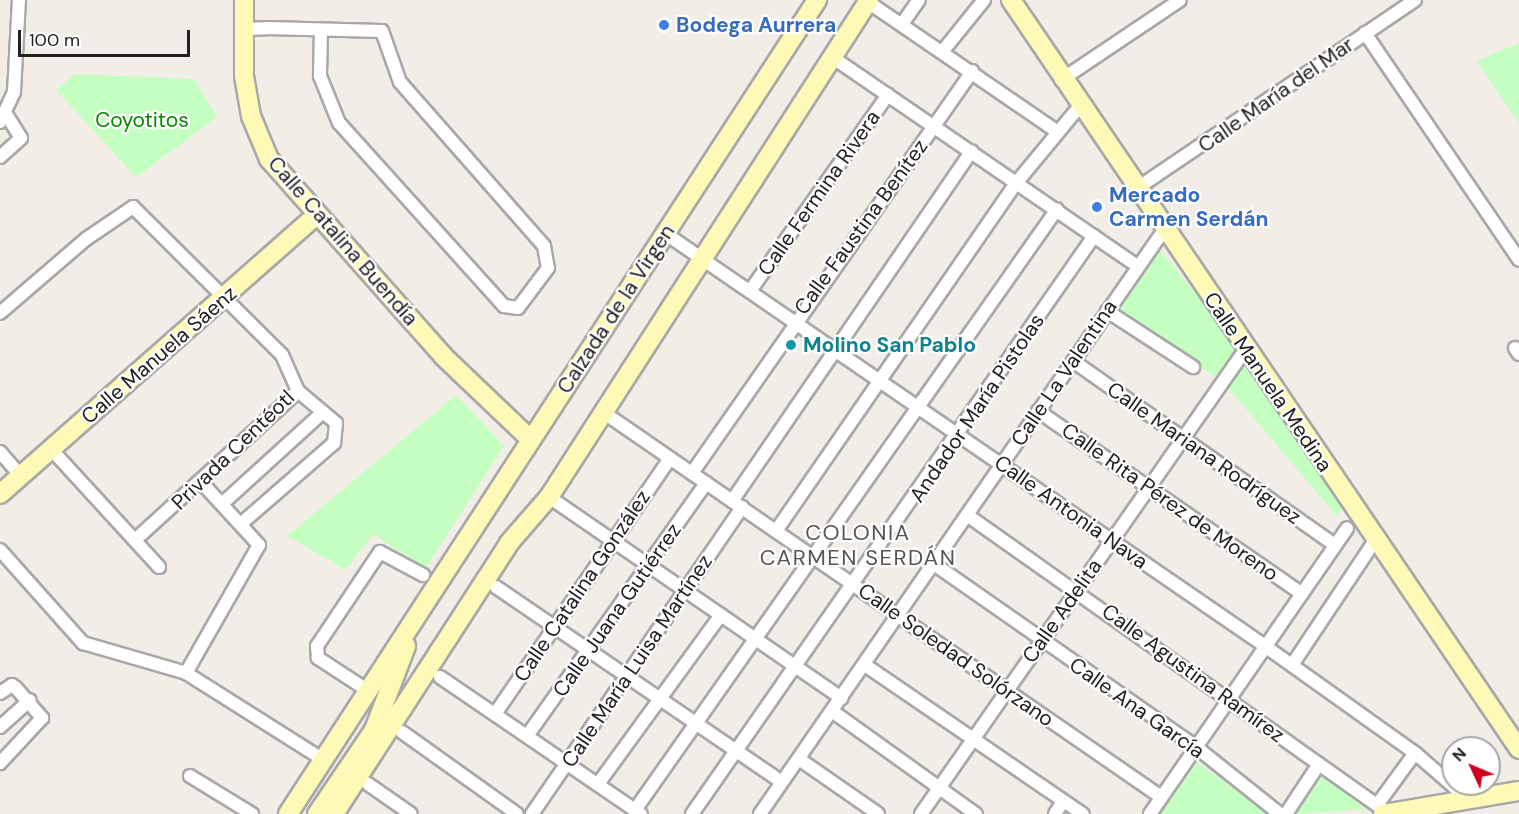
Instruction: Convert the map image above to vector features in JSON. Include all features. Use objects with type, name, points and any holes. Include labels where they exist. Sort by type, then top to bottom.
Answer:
[{"type":"street","points":[[0,157],[21,138],[21,129],[4,119],[14,92],[19,0]]},
{"type":"street","name":"Calle Catalina Buendía","points":[[244,0],[244,76],[260,142],[316,215],[476,391],[530,439]]},
{"type":"street","name":"Calzada de la Virgen","points":[[288,814],[321,759],[417,619],[530,439],[817,0]]},
{"type":"street","points":[[902,24],[919,0]]},
{"type":"street","points":[[942,52],[984,0]]},
{"type":"street","name":"Calle Manuela Medina","points":[[998,0],[1014,8],[1079,107],[1519,749]]},
{"type":"street","points":[[1061,80],[1180,0]]},
{"type":"street","name":"Calle María del Mar","points":[[1136,189],[1415,0]]},
{"type":"street","points":[[869,1],[1058,132]]},
{"type":"street","name":"Calzada de la Virgen","points":[[348,814],[440,677],[495,587],[530,523],[869,1]]},
{"type":"street","points":[[243,29],[267,28],[382,31],[400,82],[544,246],[548,268],[518,308],[504,306],[339,123],[320,76],[321,30]]},
{"type":"street","points":[[1365,33],[1519,260]]},
{"type":"street","points":[[832,57],[1136,265]]},
{"type":"street","name":"Calle Faustina Benítez","points":[[692,473],[794,320],[972,71]]},
{"type":"street","name":"Calle Fermina Rivera","points":[[750,291],[888,95]]},
{"type":"street","points":[[776,531],[1017,182],[1079,107]]},
{"type":"street","name":"Calle María Luisa Martínez","points":[[532,814],[685,590],[836,350],[972,151]]},
{"type":"street","name":"Privada Centéotl","points":[[0,313],[86,239],[133,207],[228,296],[282,355],[298,391],[202,483],[135,540]]},
{"type":"street","points":[[440,677],[638,812],[755,638],[920,409],[1057,209]]},
{"type":"street","name":"Calle Manuela Sáenz","points":[[0,494],[228,296],[316,215]]},
{"type":"street","name":"Calle La Valentina","points":[[763,813],[782,782],[865,665],[1107,311],[1136,265],[1164,230]]},
{"type":"street","name":"Calle Antonia Nava","points":[[666,234],[702,256],[1292,665],[1415,753],[1468,800]]},
{"type":"street","name":"Andador María Pistolas","points":[[692,814],[855,585],[1094,236]]},
{"type":"street","points":[[1107,311],[1193,367]]},
{"type":"street","name":"Calle Adelita","points":[[921,814],[1181,436],[1245,350]]},
{"type":"street","name":"Calle Mariana Rodríguez","points":[[1072,361],[1335,545]]},
{"type":"street","points":[[243,522],[334,443],[336,423],[298,391]]},
{"type":"street","name":"Calle Rita Pérez de Moreno","points":[[1038,411],[1302,594]]},
{"type":"street","points":[[223,503],[323,412]]},
{"type":"street","name":"Calle Soledad Solórzano","points":[[603,412],[1161,797]]},
{"type":"street","points":[[51,449],[159,567]]},
{"type":"street","points":[[0,452],[21,476]]},
{"type":"street","name":"Calle Catalina González","points":[[495,714],[670,458]]},
{"type":"street","points":[[186,673],[259,545],[243,522],[202,483]]},
{"type":"street","name":"Calle Juana Gutiérrez","points":[[527,736],[706,483]]},
{"type":"street","points":[[549,497],[842,698]]},
{"type":"street","name":"Calle Agustina Ramírez","points":[[967,515],[1076,589],[1383,811]]},
{"type":"street","name":"Calzada de la Virgen","points":[[334,814],[421,684],[509,543],[530,523]]},
{"type":"street","points":[[1150,814],[1347,528]]},
{"type":"street","points":[[1292,665],[1372,545]]},
{"type":"street","points":[[0,550],[83,642],[186,673],[321,759]]},
{"type":"street","points":[[367,690],[316,653],[376,556],[385,552],[423,575]]},
{"type":"street","name":"Calle Ana García","points":[[934,564],[1041,641],[1196,747],[1280,814]]},
{"type":"street","points":[[495,587],[782,782]]},
{"type":"street","points":[[598,784],[721,615]]},
{"type":"street","name":"Calzada de la Virgen","points":[[317,814],[374,730],[417,619]]},
{"type":"street","points":[[865,665],[1083,814]]},
{"type":"street","points":[[0,693],[12,685],[40,712],[41,724],[0,763]]},
{"type":"street","points":[[0,727],[30,700]]},
{"type":"street","points":[[832,711],[976,814]]},
{"type":"street","points":[[402,732],[517,814]]},
{"type":"street","points":[[1383,811],[1415,753]]},
{"type":"street","points":[[799,759],[879,814]]},
{"type":"street","points":[[1286,814],[1319,764]]},
{"type":"street","points":[[190,776],[252,814]]},
{"type":"street","points":[[368,784],[411,814]]},
{"type":"street","points":[[1383,811],[1519,792]]},
{"type":"street","points":[[1054,814],[1063,801]]},
{"type":"green space","points":[[1519,43],[1519,123],[1477,61]]},
{"type":"green space","name":"Coyotitos","points":[[75,74],[194,79],[217,117],[136,177],[56,90]]},
{"type":"green space","points":[[1159,250],[1231,334],[1345,503],[1337,516],[1224,383],[1116,310]]},
{"type":"green space","points":[[456,395],[504,446],[425,569],[373,534],[346,570],[287,536]]},
{"type":"green space","points":[[1192,759],[1270,814],[1156,814]]},
{"type":"green space","points":[[1321,774],[1365,809],[1296,814]]},
{"type":"place","name":"Bodega Aurrera","points":[[664,25]]},
{"type":"place","name":"Mercado Carmen Serdán","points":[[1097,207]]},
{"type":"place","name":"Molino San Pablo","points":[[791,345]]},
{"type":"district","name":"COLONIA CARMEN SERDÁN","points":[[858,544]]}]
